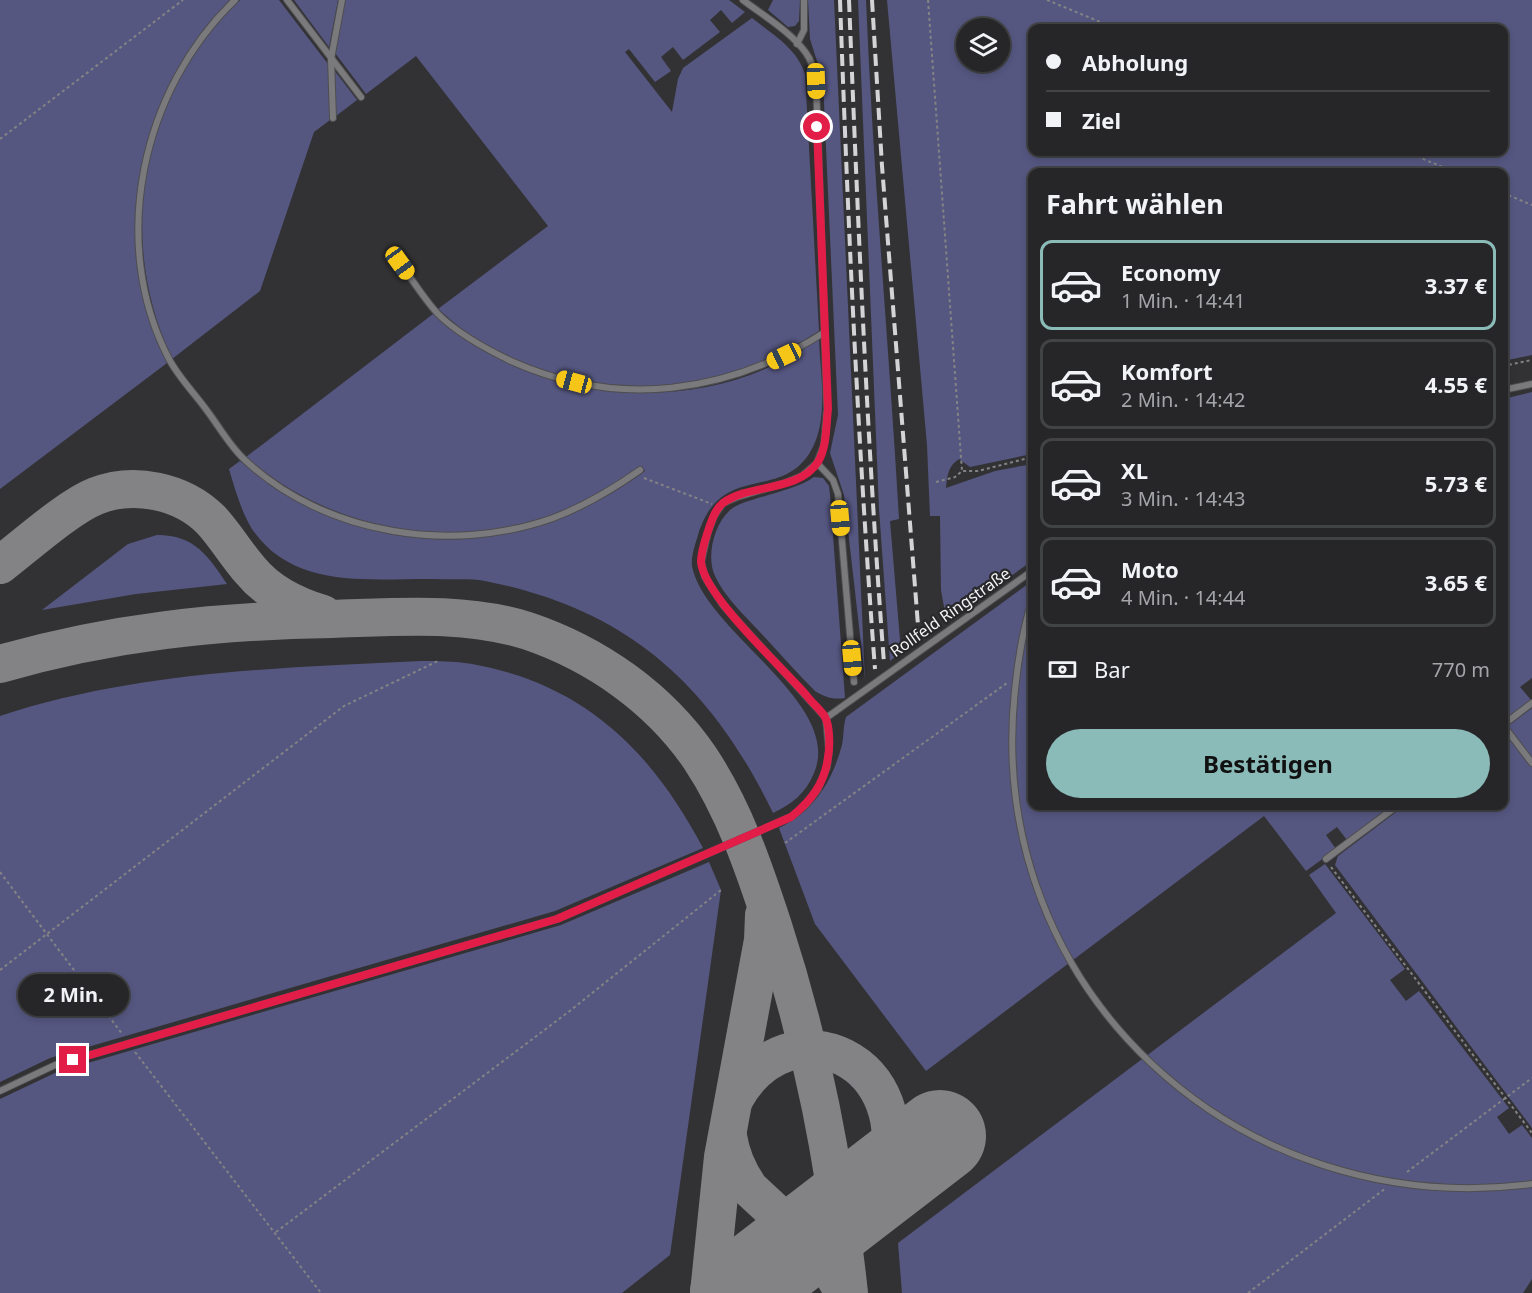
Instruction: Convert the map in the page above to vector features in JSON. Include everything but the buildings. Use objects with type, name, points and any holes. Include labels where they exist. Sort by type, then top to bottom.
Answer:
[{"type":"lane","points":[[235,0],[195,46],[161,108],[145,165],[139,223],[146,292],[159,337],[170,360],[244,460],[285,490],[330,513],[378,528],[437,536],[479,534],[537,523],[598,497],[637,472]]},
{"type":"lane","points":[[287,0],[361,97]]},
{"type":"lane","points":[[333,117],[331,59],[342,0]]},
{"type":"lane","points":[[0,1091],[55,1065],[557,919],[791,817],[806,805],[818,789],[827,767],[829,751],[826,718],[723,605],[705,577],[701,562],[703,547],[714,516],[720,507],[737,497],[794,480],[817,463],[825,445],[828,409],[816,81],[812,64],[806,53],[743,0]]},
{"type":"lane","points":[[797,44],[804,30],[804,0]]},
{"type":"lane","points":[[400,263],[438,314],[480,344],[502,357],[542,373],[599,387],[648,390],[718,381],[774,361],[825,332]]},
{"type":"lane","points":[[1508,389],[1532,384]]},
{"type":"lane","points":[[817,463],[833,480],[838,494],[854,682]]},
{"type":"lane","name":"Rollfeld Ringstraße","points":[[826,718],[1028,574]]},
{"type":"lane","points":[[1028,614],[1020,642],[1011,731],[1019,820],[1035,878],[1058,934],[1102,1011],[1143,1058],[1188,1096],[1228,1123],[1262,1141],[1316,1164],[1371,1179],[1427,1187],[1483,1188],[1532,1184]]},
{"type":"lane","points":[[1508,721],[1532,703]]},
{"type":"lane","points":[[1508,732],[1532,763]]},
{"type":"lane","points":[[1326,860],[1392,810]]},
{"type":"path","points":[[0,139],[183,0]]},
{"type":"path","points":[[928,0],[955,366],[959,465],[962,471]]},
{"type":"path","points":[[1047,0],[1105,24]]},
{"type":"path","points":[[1416,156],[1445,168]]},
{"type":"path","points":[[1508,195],[1532,206]]},
{"type":"path","points":[[1508,365],[1532,360]]},
{"type":"path","points":[[936,482],[955,477],[962,471],[978,471],[1028,458]]},
{"type":"path","points":[[637,472],[720,507]]},
{"type":"path","points":[[0,970],[344,706],[438,662]]},
{"type":"path","points":[[785,843],[1017,676]]},
{"type":"path","points":[[1326,860],[1532,1133]]},
{"type":"path","points":[[0,872],[128,1043],[321,1293]]},
{"type":"path","points":[[276,1232],[571,1010],[722,890]]},
{"type":"shaded area","points":[[0,0],[232,0],[198,39],[172,81],[153,125],[141,171],[136,218],[139,266],[149,315],[167,363],[0,489]]},
{"type":"shaded area","points":[[240,0],[279,0],[328,64],[330,120],[314,132],[260,291],[172,359],[158,324],[143,254],[142,218],[145,183],[152,148],[163,113],[189,59],[212,29]]},
{"type":"shaded area","points":[[294,0],[338,0],[329,47]]},
{"type":"shaded area","points":[[344,0],[729,0],[745,12],[732,23],[721,10],[710,20],[720,32],[683,60],[673,47],[661,57],[671,71],[655,82],[629,49],[625,52],[672,112],[678,79],[683,68],[752,18],[783,42],[796,57],[805,74],[819,331],[783,352],[745,368],[707,379],[668,386],[628,387],[588,383],[549,374],[509,359],[481,343],[438,309],[548,226],[416,56],[366,94],[335,53]]},
{"type":"shaded area","points":[[773,0],[800,0],[799,21],[795,26],[788,27],[768,10]]},
{"type":"shaded area","points":[[808,0],[834,0],[865,679],[844,495],[830,453],[838,415],[823,80],[810,39]]},
{"type":"shaded area","points":[[858,0],[866,0],[899,519],[890,521],[901,652],[890,661],[879,509]]},
{"type":"shaded area","points":[[887,0],[1532,0],[1532,355],[1508,360],[1508,168],[1028,168],[1028,455],[970,467],[959,459],[950,468],[946,488],[995,471],[1028,465],[1028,564],[956,615],[955,612],[946,618],[941,590],[940,516],[930,516],[927,445]]},
{"type":"shaded area","points":[[334,70],[357,100],[336,116]]},
{"type":"shaded area","points":[[433,314],[464,339],[504,361],[542,376],[581,386],[622,392],[663,392],[703,388],[743,378],[780,362],[819,338],[822,413],[816,441],[809,454],[796,468],[782,476],[735,490],[720,498],[708,512],[698,535],[692,562],[702,591],[720,616],[792,694],[809,720],[818,747],[814,773],[803,792],[792,802],[773,813],[749,767],[722,727],[692,691],[659,660],[623,633],[582,611],[536,594],[479,580],[360,579],[312,572],[289,563],[269,549],[252,529],[241,507],[229,469],[240,461],[288,494],[337,519],[389,534],[441,540],[493,536],[545,524],[596,502],[645,471],[641,466],[580,504],[529,522],[487,531],[444,533],[401,529],[359,519],[319,504],[281,483],[246,457]]},
{"type":"shaded area","points":[[1532,392],[1532,678],[1520,687],[1531,700],[1508,717],[1508,398]]},
{"type":"shaded area","points":[[814,477],[823,478],[829,486],[845,698],[836,699],[815,691],[734,604],[719,584],[712,568],[713,542],[719,524],[729,511],[745,502],[805,483]]},
{"type":"shaded area","points":[[157,535],[170,536],[191,543],[207,556],[227,584],[136,594],[42,610],[128,544]]},
{"type":"shaded area","points":[[1028,584],[1028,810],[1384,811],[1347,840],[1337,827],[1326,835],[1336,849],[1306,871],[1264,816],[926,1071],[815,924],[779,828],[812,804],[827,783],[842,745],[846,717]]},
{"type":"shaded area","points":[[421,661],[466,663],[512,674],[548,687],[581,705],[637,752],[683,813],[703,848],[555,911],[50,1058],[0,1082],[0,716],[104,689],[209,674]]},
{"type":"shaded area","points":[[1532,708],[1532,1128],[1335,865],[1338,856],[1399,810],[1508,810],[1508,726]]},
{"type":"shaded area","points":[[709,862],[721,890],[670,1255],[622,1293],[0,1293],[0,1099],[57,1072],[561,925]]},
{"type":"shaded area","points":[[1325,864],[1405,969],[1390,980],[1406,1001],[1419,991],[1509,1108],[1497,1117],[1509,1134],[1522,1125],[1532,1138],[1532,1279],[1523,1293],[902,1293],[898,1243],[1336,913],[1309,875]]},
{"type":"taxiway","points":[[0,565],[85,501],[111,492],[141,489],[172,496],[199,510],[211,520],[250,570],[265,585],[293,602],[323,614]]},
{"type":"taxiway","points":[[0,664],[83,644],[164,630],[247,622],[431,617],[480,620],[528,631],[578,652],[624,681],[665,716],[700,758],[733,818],[751,861],[787,972],[811,1062],[837,1199],[849,1293]]},
{"type":"taxiway","points":[[709,1293],[723,1157],[763,940],[764,915]]},
{"type":"taxiway","points":[[734,1100],[758,1069],[786,1053],[816,1049],[844,1057],[868,1076],[884,1103],[891,1138],[884,1179]]},
{"type":"taxiway","points":[[728,1136],[736,1164],[750,1189],[823,1257],[844,1293]]},
{"type":"runway","points":[[736,1293],[940,1136]]},
{"type":"railway","points":[[840,0],[854,334],[875,669]]},
{"type":"railway","points":[[849,0],[868,414],[884,663]]},
{"type":"railway","points":[[872,0],[882,166],[919,638]]},
{"type":"route","points":[[73,1060],[557,919],[791,817],[806,805],[818,789],[827,767],[829,751],[826,718],[723,605],[705,577],[701,562],[708,532],[714,516],[723,503],[802,476],[817,463],[825,445],[828,409],[817,127]]}]
